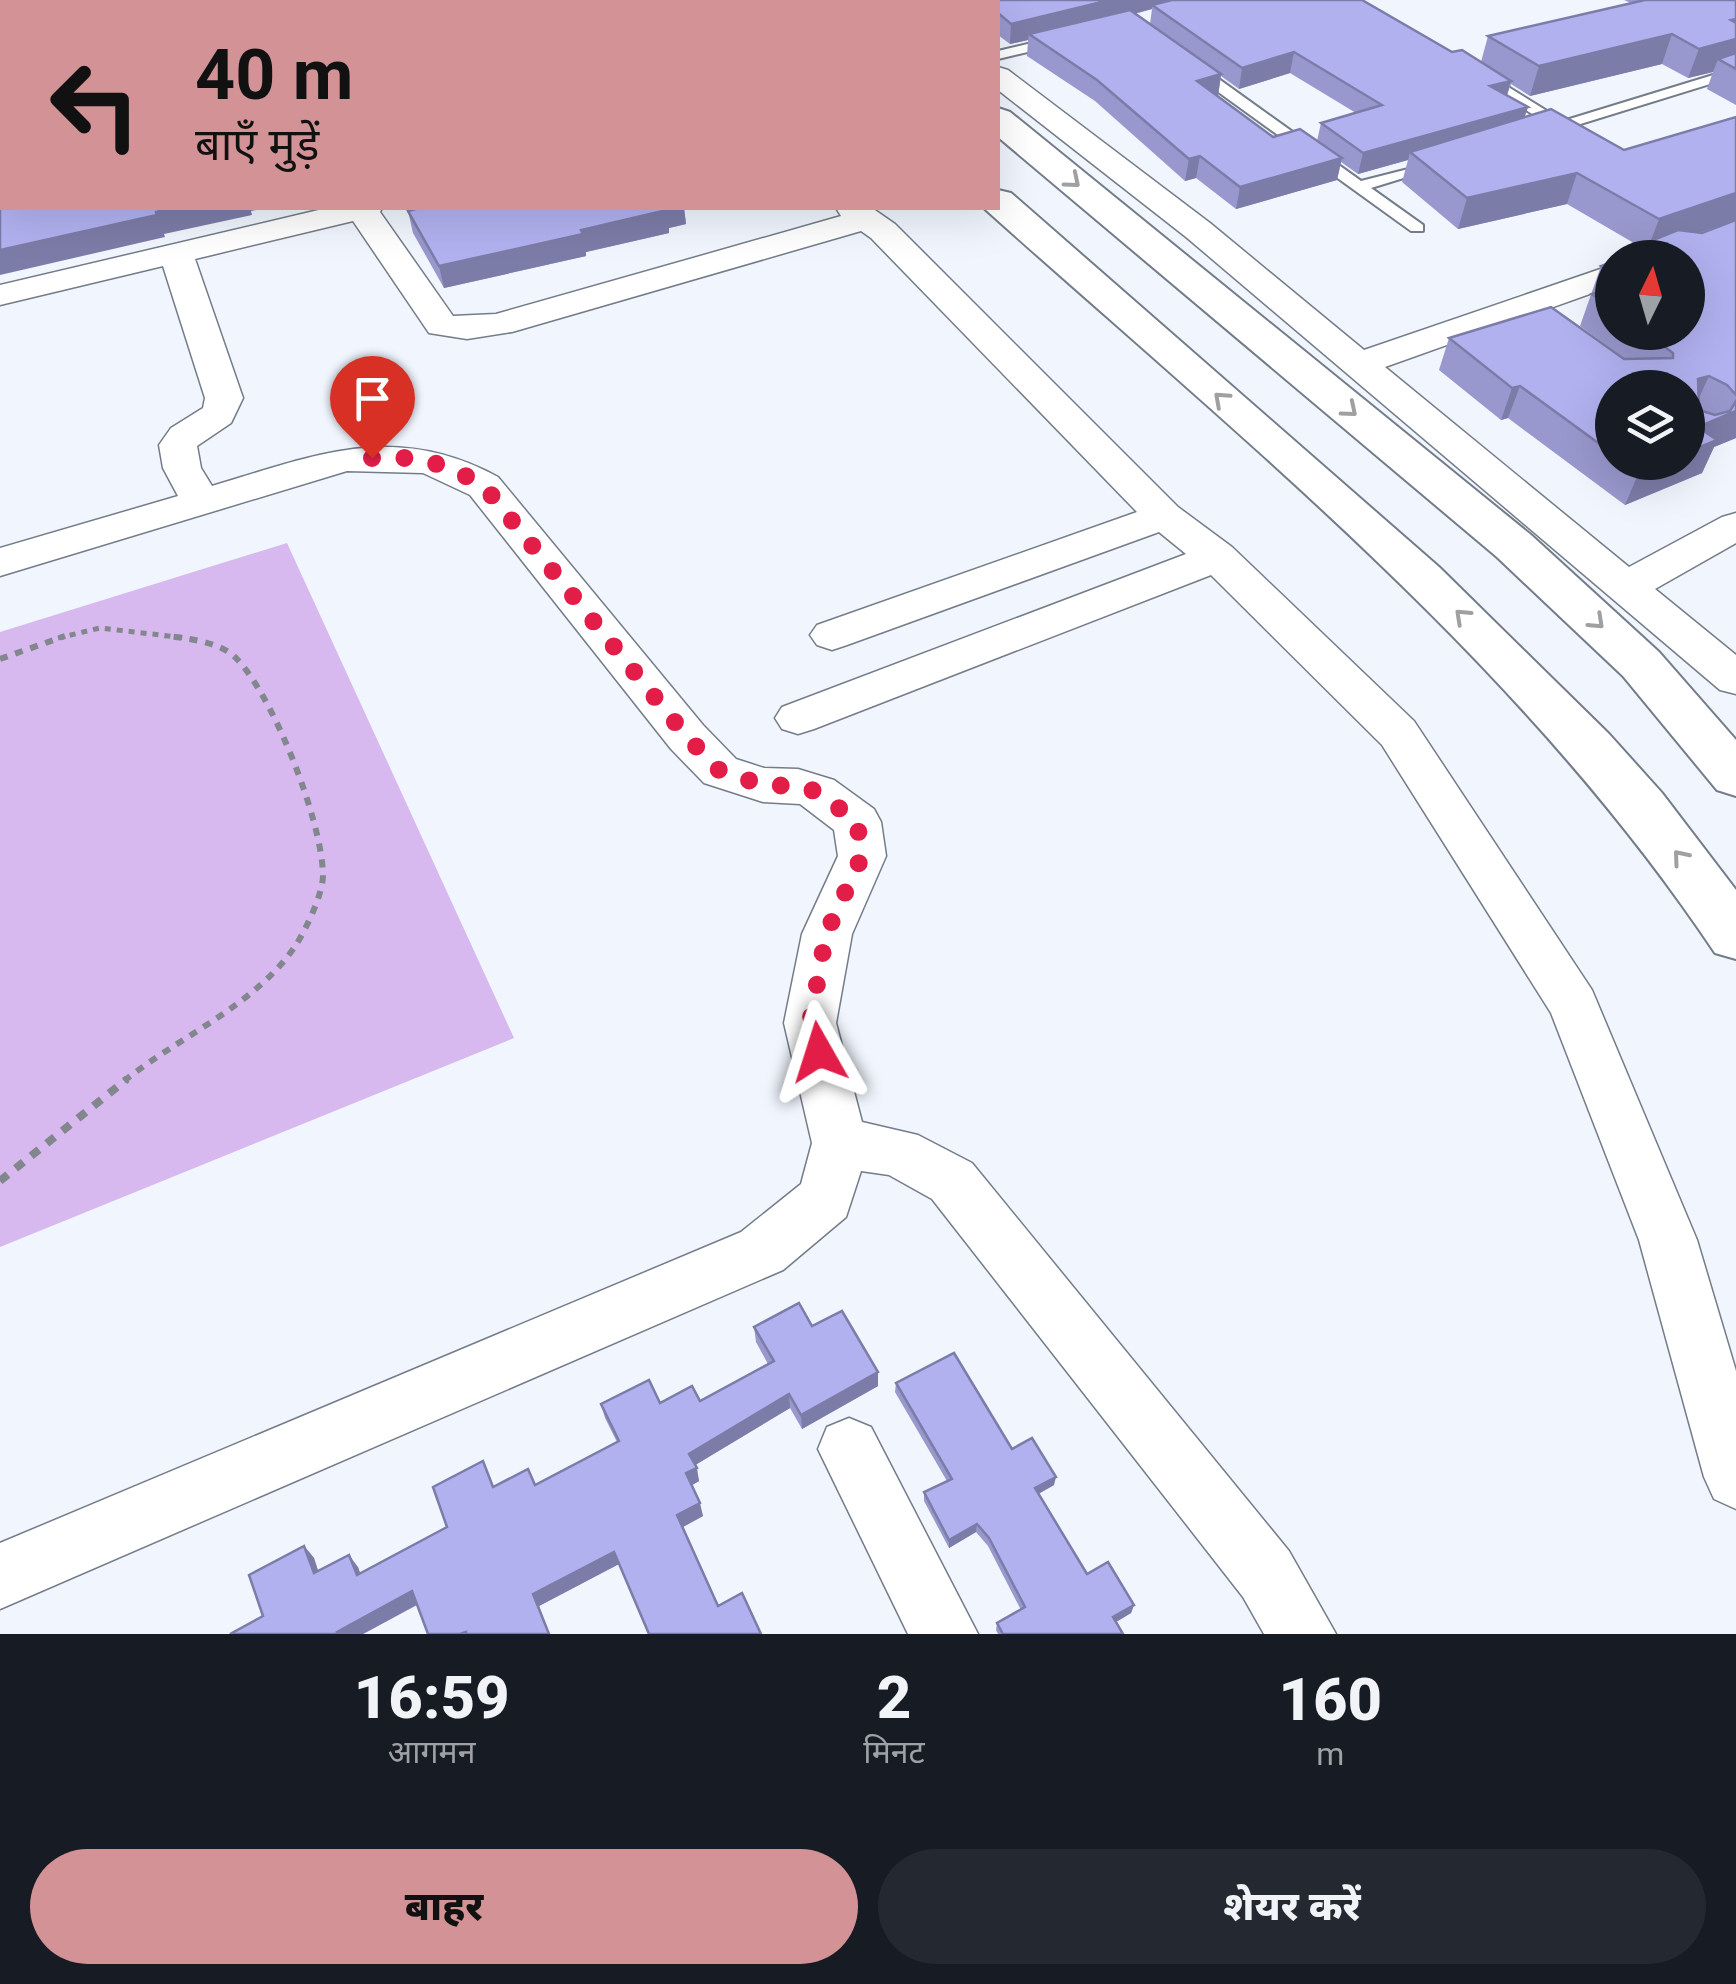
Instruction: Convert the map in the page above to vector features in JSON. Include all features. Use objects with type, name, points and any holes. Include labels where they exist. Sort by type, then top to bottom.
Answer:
[{"type":"street","points":[[1000,78],[1198,230],[1736,679]]},
{"type":"street","points":[[1000,121],[1514,546],[1642,664],[1736,776]]},
{"type":"street","points":[[1000,203],[1402,559],[1538,688],[1702,882],[1736,936]]},
{"type":"street","points":[[0,294],[355,210]]},
{"type":"street","points":[[365,210],[442,324],[467,328],[499,324],[859,213],[883,230],[1164,516],[1217,557],[1398,734],[1574,1005],[1668,1240],[1736,1477]]},
{"type":"street","points":[[176,252],[224,398],[222,412],[216,419],[188,430],[178,445],[182,468],[201,502]]},
{"type":"street","points":[[1360,363],[1538,316],[1595,284]]},
{"type":"street","points":[[0,562],[344,460],[400,456],[446,464],[484,486],[687,737],[720,771],[763,785],[798,786],[818,792],[857,822],[862,856],[826,934],[810,1023],[840,1143],[826,1199],[762,1251],[0,1576]]},
{"type":"street","points":[[832,635],[1164,516]]},
{"type":"street","points":[[1628,586],[1736,526]]},
{"type":"street","points":[[798,718],[1217,557]]},
{"type":"street","points":[[840,1143],[898,1152],[952,1180],[1266,1574],[1302,1634]]},
{"type":"street","points":[[849,1449],[944,1634]]},
{"type":"lane","points":[[1000,55],[1074,37]]},
{"type":"lane","points":[[1177,56],[1418,228]]},
{"type":"lane","points":[[1526,136],[1736,72]]},
{"type":"lane","points":[[1476,74],[1561,126]]},
{"type":"lane","points":[[1360,186],[1440,162]]},
{"type":"path","points":[[0,658],[100,628],[194,639],[235,656],[270,710],[317,822],[323,879],[298,942],[269,980],[136,1071],[0,1181]]},
{"type":"shaded area","points":[[287,543],[514,1038],[0,1247],[0,632]]},
{"type":"building","points":[[1000,0],[1110,0],[1011,24],[1000,15]]},
{"type":"building","points":[[1172,0],[1362,0],[1452,52],[1462,50],[1511,81],[1490,86],[1528,107],[1363,153],[1321,123],[1382,105],[1294,52],[1242,68],[1152,5]]},
{"type":"building","points":[[1645,0],[1736,0],[1736,19],[1731,20],[1736,23],[1736,39],[1699,49],[1672,34],[1539,66],[1488,36]]},
{"type":"building","points":[[1130,10],[1221,74],[1197,81],[1273,137],[1300,129],[1342,158],[1240,187],[1200,156],[1189,159],[1097,80],[1029,34]]},
{"type":"building","points":[[1736,53],[1736,69],[1718,59]]},
{"type":"building","points":[[1551,109],[1624,150],[1736,117],[1736,193],[1659,219],[1577,173],[1467,198],[1410,152]]},
{"type":"building","points":[[0,210],[166,210],[156,212],[157,215],[0,250]]},
{"type":"building","points":[[667,210],[581,230],[583,234],[439,266],[408,211]]},
{"type":"building","points":[[1736,220],[1736,395],[1727,385],[1705,377],[1705,370],[1595,370],[1595,441],[1520,386],[1512,388],[1449,338],[1551,307],[1595,338],[1595,350],[1611,350],[1624,359],[1673,358],[1669,350],[1705,350],[1705,240],[1653,240],[1678,230],[1702,233]]},
{"type":"building","points":[[1736,401],[1736,411],[1705,424],[1705,412],[1715,415],[1730,411]]},
{"type":"building","points":[[1705,432],[1717,440],[1705,445]]},
{"type":"building","points":[[799,1303],[812,1326],[842,1311],[878,1372],[801,1415],[789,1394],[689,1454],[697,1468],[686,1473],[700,1503],[677,1515],[718,1606],[742,1593],[761,1634],[649,1634],[614,1552],[533,1594],[549,1634],[428,1634],[412,1591],[338,1634],[230,1634],[263,1616],[249,1575],[304,1546],[314,1573],[349,1555],[357,1575],[447,1527],[433,1487],[483,1461],[493,1487],[528,1469],[535,1485],[619,1441],[601,1404],[649,1380],[660,1403],[692,1386],[700,1401],[774,1361],[754,1327]]},
{"type":"building","points":[[954,1353],[1012,1449],[1032,1438],[1056,1477],[1035,1488],[1087,1574],[1108,1562],[1134,1605],[1113,1617],[1123,1634],[1003,1634],[997,1623],[1025,1607],[989,1538],[977,1524],[949,1540],[924,1492],[952,1479],[896,1383]]},
{"type":"route","points":[[372,458],[400,456],[446,464],[484,486],[687,737],[720,771],[763,785],[798,786],[818,792],[857,822],[862,856],[826,934],[810,1023],[819,1052]]}]
